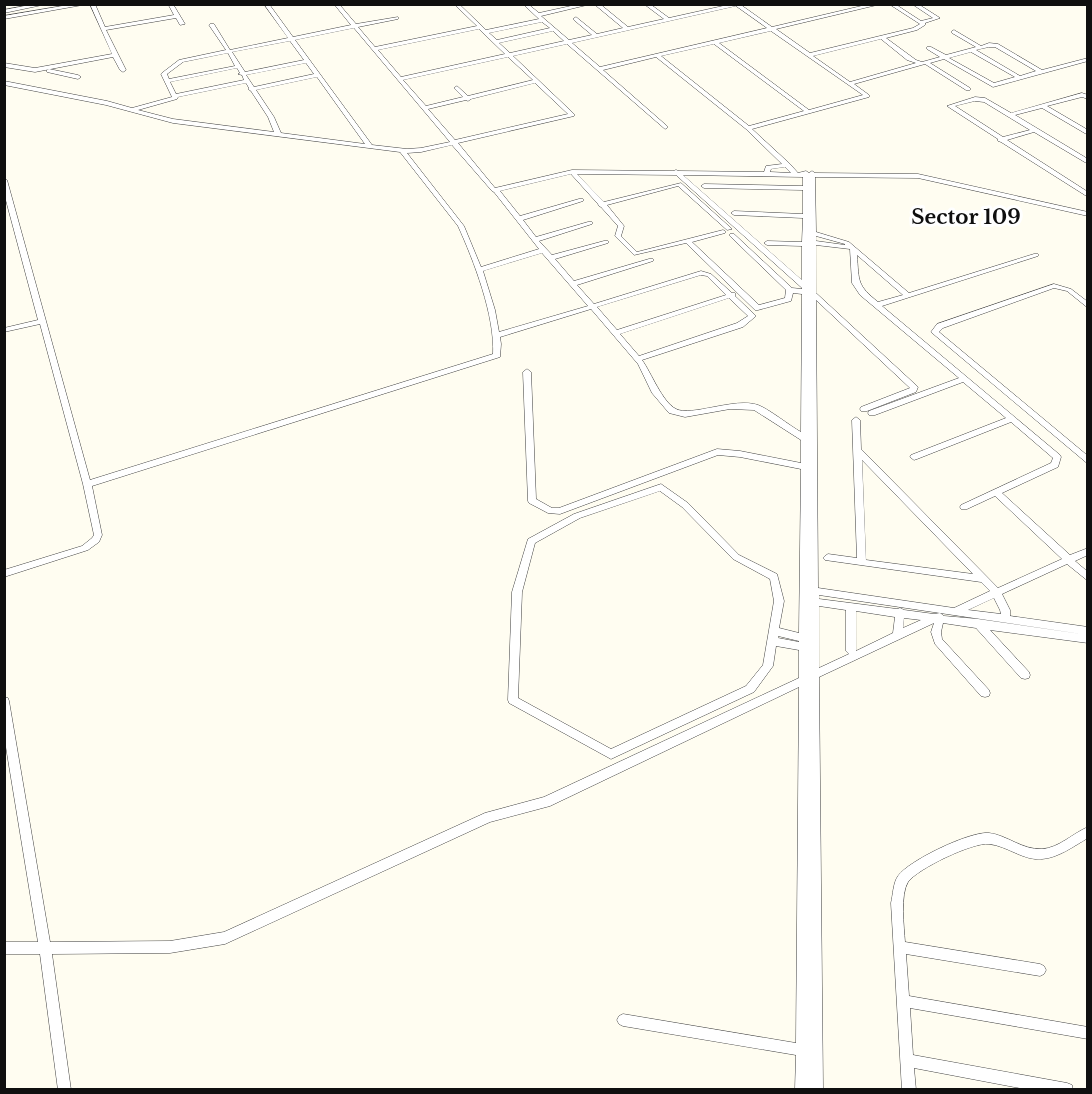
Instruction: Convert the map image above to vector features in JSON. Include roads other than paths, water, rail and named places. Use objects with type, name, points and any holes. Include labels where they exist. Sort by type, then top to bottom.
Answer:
[{"type":"street","points":[[6,4],[6,12],[44,5]]},
{"type":"street","points":[[4,18],[86,4]]},
{"type":"street","points":[[92,4],[123,69]]},
{"type":"street","points":[[170,4],[182,24]]},
{"type":"street","points":[[266,4],[370,147]]},
{"type":"street","points":[[336,4],[637,358],[655,391],[672,411],[685,414],[730,406],[756,407],[805,439]]},
{"type":"street","points":[[8,86],[110,105],[173,121],[402,151],[421,150],[572,115],[456,4]]},
{"type":"street","points":[[525,4],[665,127]]},
{"type":"street","points":[[374,49],[541,18],[589,4]]},
{"type":"street","points":[[596,4],[627,29]]},
{"type":"street","points":[[646,4],[668,21]]},
{"type":"street","points":[[856,4],[862,8]]},
{"type":"street","points":[[598,69],[879,4]]},
{"type":"street","points":[[891,4],[922,22],[937,18],[914,4]]},
{"type":"street","points":[[399,78],[738,5],[867,96],[748,128]]},
{"type":"street","points":[[104,29],[176,16]]},
{"type":"street","points":[[176,96],[164,74],[178,62],[396,18]]},
{"type":"street","points":[[576,18],[596,36]]},
{"type":"street","points":[[809,55],[921,27],[922,22]]},
{"type":"street","points":[[212,25],[236,67],[271,117],[278,134]]},
{"type":"street","points":[[495,42],[554,29]]},
{"type":"street","points":[[954,32],[980,48]]},
{"type":"street","points":[[881,37],[893,44],[906,58],[922,63],[968,89]]},
{"type":"street","points":[[716,43],[807,111]]},
{"type":"street","points":[[850,83],[996,45],[1041,72]]},
{"type":"street","points":[[928,48],[993,84],[1088,59]]},
{"type":"street","points":[[972,50],[1020,78]]},
{"type":"street","points":[[44,69],[115,55]]},
{"type":"street","points":[[658,56],[748,128],[795,173]]},
{"type":"street","points":[[241,74],[308,61]]},
{"type":"street","points":[[4,65],[44,69],[78,76]]},
{"type":"street","points":[[168,81],[236,67]]},
{"type":"street","points":[[251,89],[317,75]]},
{"type":"street","points":[[129,111],[176,96],[246,81]]},
{"type":"street","points":[[424,108],[537,81]]},
{"type":"street","points":[[457,88],[468,99]]},
{"type":"street","points":[[1010,115],[1082,95],[1088,97]]},
{"type":"street","points":[[1087,161],[980,99],[950,106],[1088,195]]},
{"type":"street","points":[[1044,106],[1088,133]]},
{"type":"street","points":[[1000,140],[1035,130]]},
{"type":"street","points":[[87,484],[493,357],[498,350],[496,336],[479,270],[461,226],[402,151]]},
{"type":"street","points":[[767,173],[768,167],[788,165]]},
{"type":"street","points":[[496,190],[572,172],[809,173],[927,177],[1088,214]]},
{"type":"street","points":[[572,172],[618,221],[621,226],[619,238],[636,254],[728,232]]},
{"type":"street","points":[[676,172],[807,293],[914,387],[913,390],[868,410],[963,379]]},
{"type":"street","points":[[809,173],[806,216],[809,244],[803,468],[816,1089]]},
{"type":"street","points":[[809,173],[814,234],[809,244]]},
{"type":"street","points":[[4,180],[97,528],[96,540],[85,548],[4,574]]},
{"type":"street","points":[[601,205],[679,184],[790,294]]},
{"type":"street","points":[[704,186],[807,188]]},
{"type":"street","points":[[518,219],[581,200]]},
{"type":"street","points":[[734,213],[806,216]]},
{"type":"street","points":[[535,240],[590,223]]},
{"type":"street","points":[[814,234],[840,240],[853,248],[908,296]]},
{"type":"street","points":[[687,241],[758,308],[790,294],[807,293]]},
{"type":"street","points":[[550,258],[606,242]]},
{"type":"street","points":[[767,243],[853,248]]},
{"type":"street","points":[[853,248],[858,288],[1052,452],[1058,462],[964,507]]},
{"type":"street","points":[[479,270],[544,250]]},
{"type":"street","points":[[877,305],[1036,255]]},
{"type":"street","points":[[573,284],[651,260]]},
{"type":"street","points":[[496,336],[700,273],[709,275],[753,316],[748,321],[637,358]]},
{"type":"street","points":[[1088,306],[1065,288],[1054,286],[940,326],[935,332],[1088,461]]},
{"type":"street","points":[[802,1089],[809,679],[814,602],[814,469],[807,293]]},
{"type":"street","points":[[616,333],[732,295]]},
{"type":"street","points":[[4,330],[42,321]]},
{"type":"street","points":[[527,372],[532,501],[551,511],[560,511],[717,452],[740,454],[814,469]]},
{"type":"street","points":[[914,457],[1011,419]]},
{"type":"street","points":[[856,420],[862,562]]},
{"type":"street","points":[[857,450],[996,592],[1005,610],[1006,620]]},
{"type":"street","points":[[661,487],[685,505],[736,557],[774,577],[779,601],[773,636],[768,666],[750,689],[612,754],[513,700],[517,591],[531,541],[577,516],[661,487]]},
{"type":"street","points":[[996,492],[1088,578]]},
{"type":"street","points":[[953,612],[1088,551]]},
{"type":"street","points":[[828,558],[983,579]]},
{"type":"street","points":[[814,591],[1088,631]]},
{"type":"street","points":[[814,602],[1088,639]]},
{"type":"street","points":[[851,606],[851,651]]},
{"type":"street","points":[[898,635],[900,612]]},
{"type":"street","points":[[4,948],[170,946],[225,938],[489,817],[546,802],[938,617]]},
{"type":"street","points":[[938,617],[936,632],[938,641],[985,693]]},
{"type":"street","points":[[978,623],[1025,675]]},
{"type":"street","points":[[773,636],[806,642]]},
{"type":"street","points":[[4,701],[45,946],[65,1089]]},
{"type":"street","points":[[909,1089],[902,947],[897,903],[902,880],[907,874],[979,838],[989,838],[1033,854],[1044,854],[1088,831]]},
{"type":"street","points":[[902,947],[1040,970]]},
{"type":"street","points":[[904,1001],[1088,1033]]},
{"type":"street","points":[[623,1020],[802,1050]]},
{"type":"street","points":[[907,1060],[1067,1089]]},
{"type":"district","name":"Sector 109","points":[[966,217]]}]
